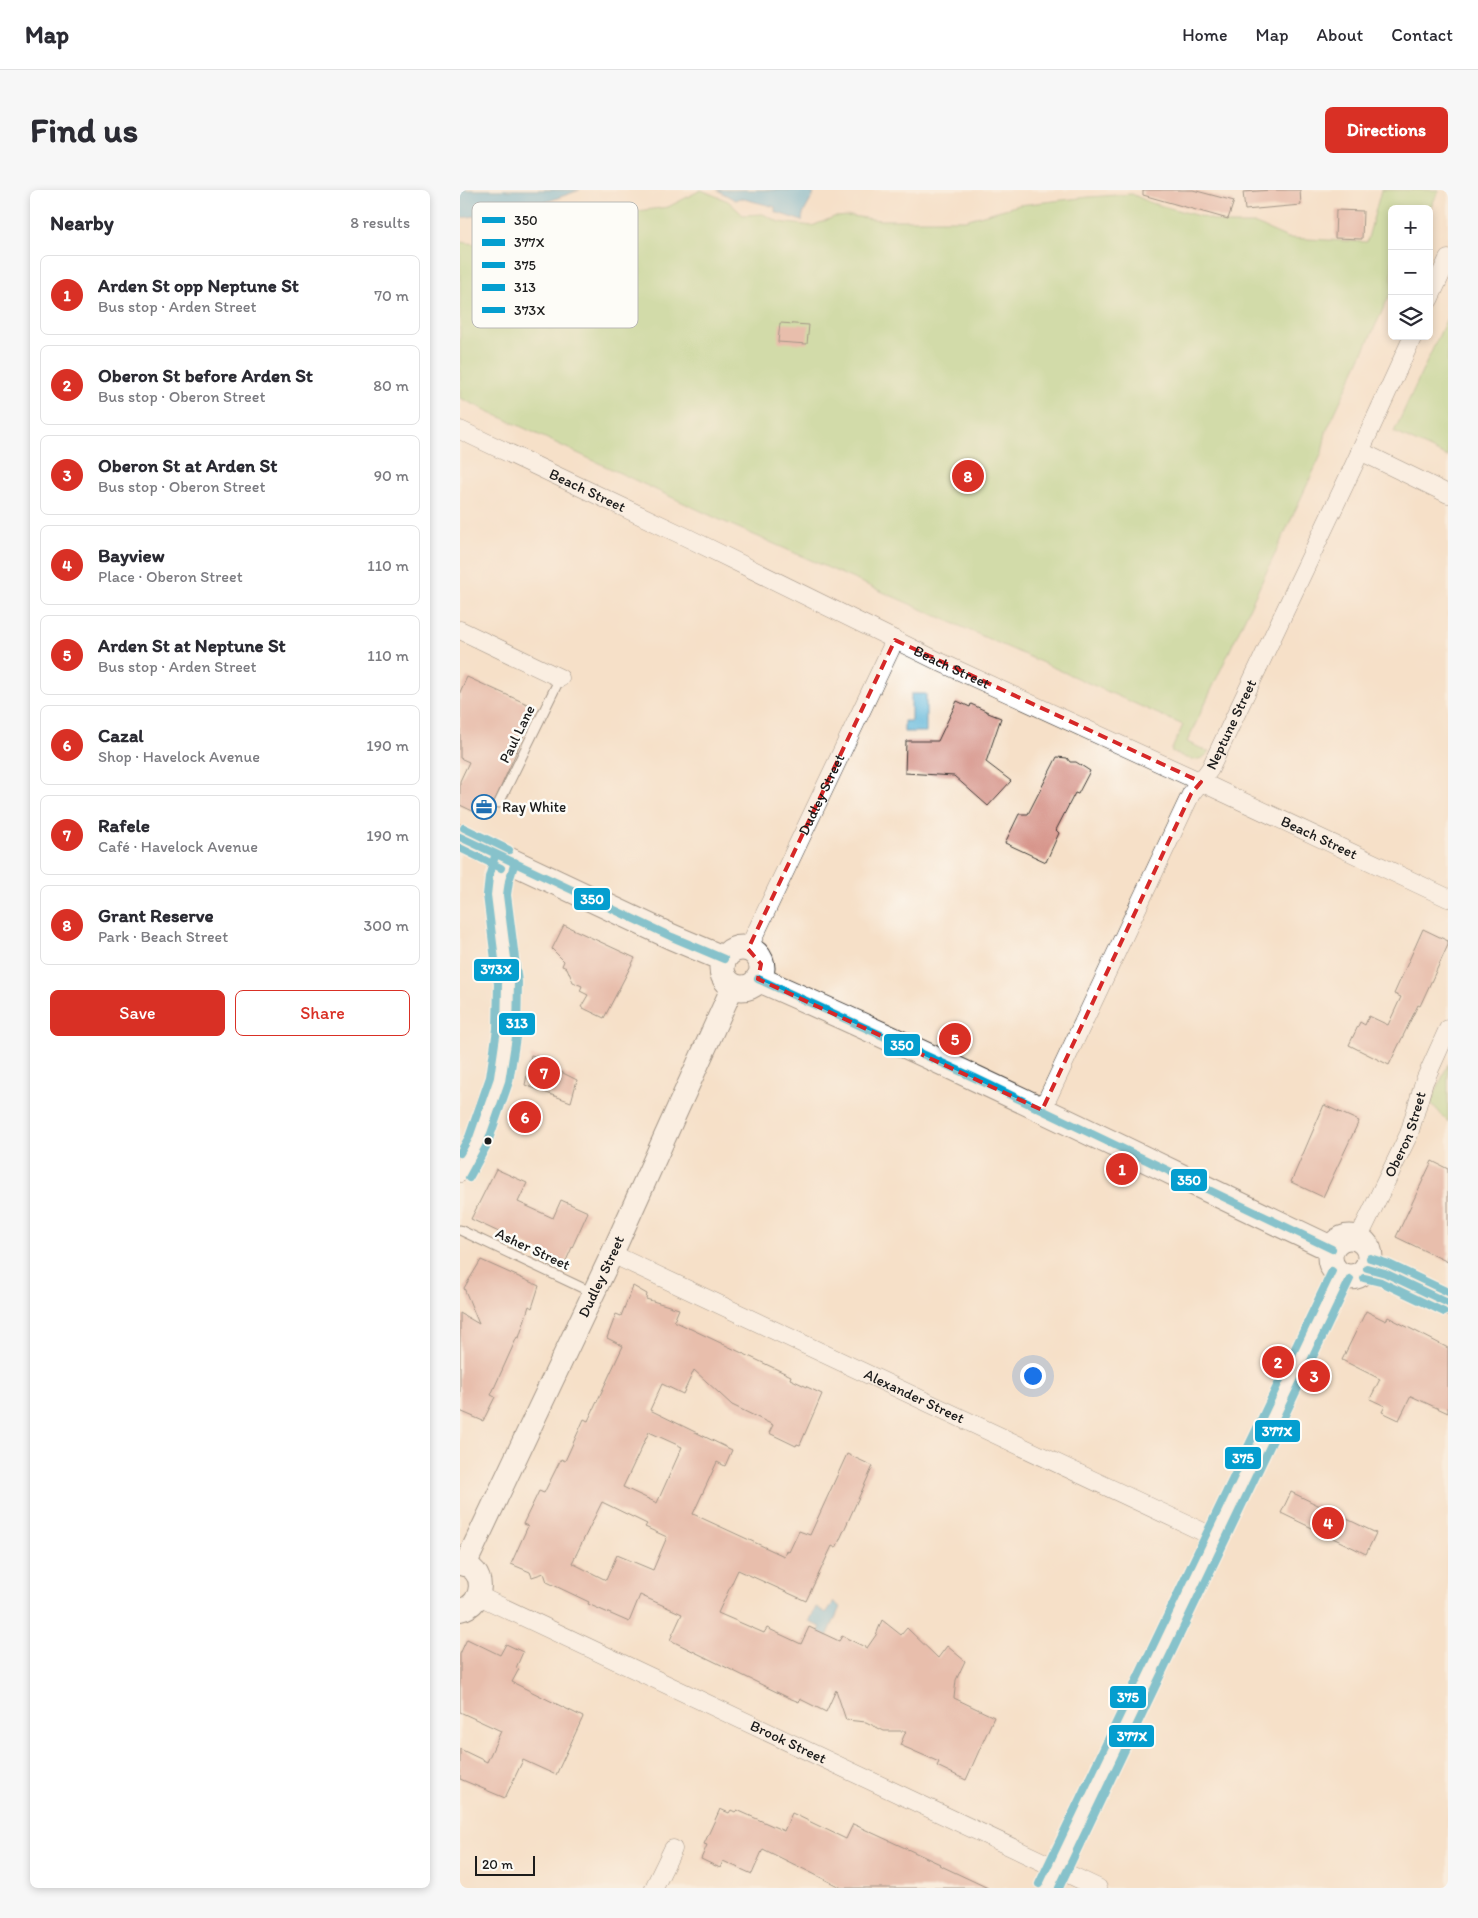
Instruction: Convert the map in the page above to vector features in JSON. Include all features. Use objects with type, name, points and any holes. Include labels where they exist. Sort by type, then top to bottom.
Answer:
[{"type":"main road","points":[[460,837],[672,937],[724,959]]},
{"type":"main road","points":[[748,949],[757,955],[761,964],[761,973],[758,979],[747,988],[733,986],[725,979],[722,973],[724,959],[735,950],[748,949]]},
{"type":"main road","points":[[758,979],[1042,1110],[1332,1249]]},
{"type":"main road","points":[[1342,1239],[1358,1239],[1364,1244],[1369,1254],[1366,1268],[1362,1274],[1354,1277],[1341,1275],[1335,1271],[1330,1263],[1332,1249],[1342,1239]]},
{"type":"main road","points":[[1366,1268],[1385,1274],[1448,1303]]},
{"type":"street","points":[[1431,295],[1448,259]]},
{"type":"street","name":"Neptune Street","points":[[1042,1110],[1191,794],[1201,782],[1213,761],[1411,340]]},
{"type":"street","name":"Beach Street","points":[[460,430],[686,537],[895,640],[1448,898]]},
{"type":"street","points":[[1360,451],[1448,494]]},
{"type":"street","points":[[460,630],[560,678]]},
{"type":"street","name":"Dudley Street","points":[[748,949],[895,640]]},
{"type":"street","points":[[460,1173],[478,1141],[500,1079],[507,1030],[508,984],[497,895],[499,879],[505,859]]},
{"type":"street","name":"Dudley Street","points":[[462,1564],[594,1293],[733,986]]},
{"type":"street","name":"Oberon Street","points":[[1358,1239],[1409,1134],[1424,1082],[1448,1029]]},
{"type":"street","name":"Alexander Street","points":[[612,1254],[1216,1538]]},
{"type":"street","points":[[1048,1888],[1341,1275]]},
{"type":"street","points":[[460,1610],[474,1602],[479,1596],[481,1586],[479,1578],[472,1569],[462,1564]]},
{"type":"street","name":"Brook Street","points":[[479,1596],[1098,1888]]},
{"type":"street","points":[[654,1888],[673,1849]]},
{"type":"lane","name":"Paul Lane","points":[[499,803],[560,678]]},
{"type":"lane","name":"Asher Street","points":[[460,1230],[594,1293]]},
{"type":"highlighted area","points":[[895,640],[1201,782],[1191,794],[1042,1110],[758,979],[761,964],[748,949]]},
{"type":"green space","points":[[701,190],[728,201],[743,215],[763,214],[779,222],[812,226],[834,217],[851,216],[880,220],[965,220],[1019,205],[1132,194],[1151,203],[1229,224],[1256,224],[1288,238],[1367,242],[1381,190],[1439,190],[1432,205],[1388,205],[1388,299],[1326,432],[1322,453],[1187,742],[1209,752],[1200,759],[1191,759],[1171,751],[1183,725],[718,519],[460,398],[460,242],[472,244],[472,328],[638,328],[638,211],[668,207]]},
{"type":"green space","points":[[1448,316],[1448,457],[1394,432]]},
{"type":"green space","points":[[1448,1064],[1448,1122],[1431,1103]]},
{"type":"water","points":[[460,190],[580,190],[546,202],[472,202],[472,216],[460,218]]},
{"type":"water","points":[[717,190],[806,190],[814,194],[803,214],[802,221],[775,212],[775,207],[740,198],[735,200]]},
{"type":"water","points":[[911,694],[926,694],[926,732],[904,732],[904,721],[911,721]]},
{"type":"water","points":[[834,1602],[840,1607],[826,1639],[817,1635],[821,1627],[809,1622],[816,1607],[826,1613]]},
{"type":"building","points":[[1143,190],[1193,190],[1234,201],[1228,219],[1143,195]]},
{"type":"building","points":[[1300,190],[1301,205],[1245,210],[1243,192]]},
{"type":"building","points":[[1336,210],[1363,211],[1362,239],[1335,238]]},
{"type":"building","points":[[780,323],[809,325],[807,344],[778,342]]},
{"type":"building","points":[[467,677],[536,708],[487,818],[460,805],[460,781],[469,762],[460,758],[460,692]]},
{"type":"building","points":[[957,701],[970,707],[971,704],[1001,718],[986,762],[1011,781],[988,806],[954,776],[905,773],[906,741],[938,741]]},
{"type":"building","points":[[1057,757],[1067,758],[1070,762],[1076,762],[1090,771],[1078,794],[1075,793],[1056,830],[1059,833],[1046,862],[1005,843],[1019,814],[1028,814]]},
{"type":"building","points":[[564,925],[635,958],[604,1018],[581,1007],[588,995],[580,991],[582,986],[573,982],[567,968],[562,966],[564,961],[552,949]]},
{"type":"building","points":[[1423,929],[1448,941],[1448,945],[1420,1006],[1418,1005],[1389,1065],[1349,1045],[1360,1022],[1365,1025],[1369,1016],[1388,1025],[1401,997],[1394,994]]},
{"type":"building","points":[[531,1055],[551,1061],[549,1066],[577,1080],[571,1102],[525,1085]]},
{"type":"building","points":[[1324,1105],[1359,1121],[1323,1197],[1291,1182]]},
{"type":"building","points":[[1432,1161],[1448,1169],[1448,1262],[1396,1237]]},
{"type":"building","points":[[496,1169],[527,1183],[518,1202],[553,1218],[561,1200],[588,1212],[565,1263],[471,1219]]},
{"type":"building","points":[[481,1260],[539,1286],[532,1308],[529,1306],[519,1338],[517,1337],[491,1395],[495,1397],[483,1421],[460,1411],[460,1313],[479,1324],[464,1288]]},
{"type":"building","points":[[633,1286],[647,1294],[646,1299],[679,1309],[674,1321],[791,1376],[790,1379],[822,1394],[800,1445],[797,1444],[796,1446],[769,1433],[773,1425],[732,1405],[694,1370],[683,1394],[662,1384],[650,1410],[732,1450],[725,1466],[717,1462],[693,1514],[784,1556],[786,1550],[789,1552],[799,1531],[810,1535],[847,1454],[873,1466],[836,1548],[832,1546],[806,1601],[738,1570],[718,1613],[764,1633],[767,1628],[801,1644],[809,1627],[839,1641],[842,1636],[867,1648],[876,1635],[882,1620],[901,1635],[907,1628],[938,1658],[947,1646],[965,1661],[956,1680],[954,1698],[994,1717],[966,1780],[937,1766],[939,1762],[900,1745],[906,1731],[884,1731],[866,1722],[846,1720],[836,1690],[826,1712],[800,1699],[799,1702],[789,1698],[670,1640],[682,1614],[640,1595],[629,1622],[588,1604],[589,1602],[547,1582],[544,1573],[532,1577],[530,1572],[511,1564],[528,1526],[523,1524],[539,1491],[544,1493],[561,1459],[565,1461],[584,1419],[588,1421],[623,1346],[607,1338],[616,1314],[621,1316]],"holes":[[[649,1432],[682,1447],[657,1503],[623,1487]],[[602,1502],[647,1524],[645,1527],[667,1537],[653,1570],[617,1555],[606,1580],[572,1563]]]},
{"type":"building","points":[[1366,1311],[1386,1321],[1388,1317],[1448,1348],[1448,1413],[1411,1396],[1399,1420],[1382,1412],[1385,1406],[1370,1399],[1380,1379],[1342,1360]]},
{"type":"building","points":[[1291,1492],[1376,1533],[1366,1554],[1281,1513]]},
{"type":"building","points":[[467,1639],[500,1655],[506,1644],[523,1652],[516,1668],[519,1669],[512,1682],[583,1717],[556,1775],[523,1760],[505,1798],[460,1779],[460,1749],[487,1762],[501,1731],[460,1712],[460,1654]]},
{"type":"building","points":[[720,1809],[729,1813],[731,1810],[735,1812],[737,1810],[784,1831],[792,1813],[846,1839],[853,1824],[988,1888],[842,1888],[763,1849],[752,1874],[723,1861],[720,1868],[701,1859],[707,1845],[704,1844]]},
{"type":"transit line","name":"373X","points":[[464,828],[509,850]]},
{"type":"transit line","name":"350","points":[[460,837],[672,937],[724,959]]},
{"type":"transit line","name":"313","points":[[460,848],[501,868]]},
{"type":"transit line","name":"373X","points":[[460,1153],[469,1137],[490,1077],[497,1029],[498,984],[487,895],[489,877],[495,856]]},
{"type":"transit line","name":"313","points":[[469,1178],[487,1145],[509,1082],[517,1031],[518,982],[507,895],[515,862]]},
{"type":"transit line","name":"350","points":[[758,979],[975,1078],[1332,1249]]},
{"type":"transit line","name":"375","points":[[1370,1258],[1389,1264],[1448,1292]]},
{"type":"transit line","name":"350","points":[[1367,1268],[1385,1273],[1448,1303]]},
{"type":"transit line","name":"375","points":[[1039,1884],[1332,1271]]},
{"type":"transit line","name":"377X","points":[[1364,1278],[1381,1282],[1444,1312]]},
{"type":"transit line","name":"377X","points":[[1059,1888],[1350,1279]]},
{"type":"place","name":"Grant Reserve","points":[[968,476]]},
{"type":"place","name":"Ray White","points":[[484,807]]},
{"type":"place","name":"Arden St at Neptune St","points":[[955,1039]]},
{"type":"place","name":"Rafele","points":[[544,1073]]},
{"type":"place","name":"Cazal","points":[[525,1117]]},
{"type":"place","name":"Arden St opp Neptune St","points":[[1122,1169]]},
{"type":"place","name":"Oberon St before Arden St","points":[[1278,1362]]},
{"type":"place","name":"Oberon St at Arden St","points":[[1314,1376]]},
{"type":"place","name":"Bayview","points":[[1328,1523]]}]
